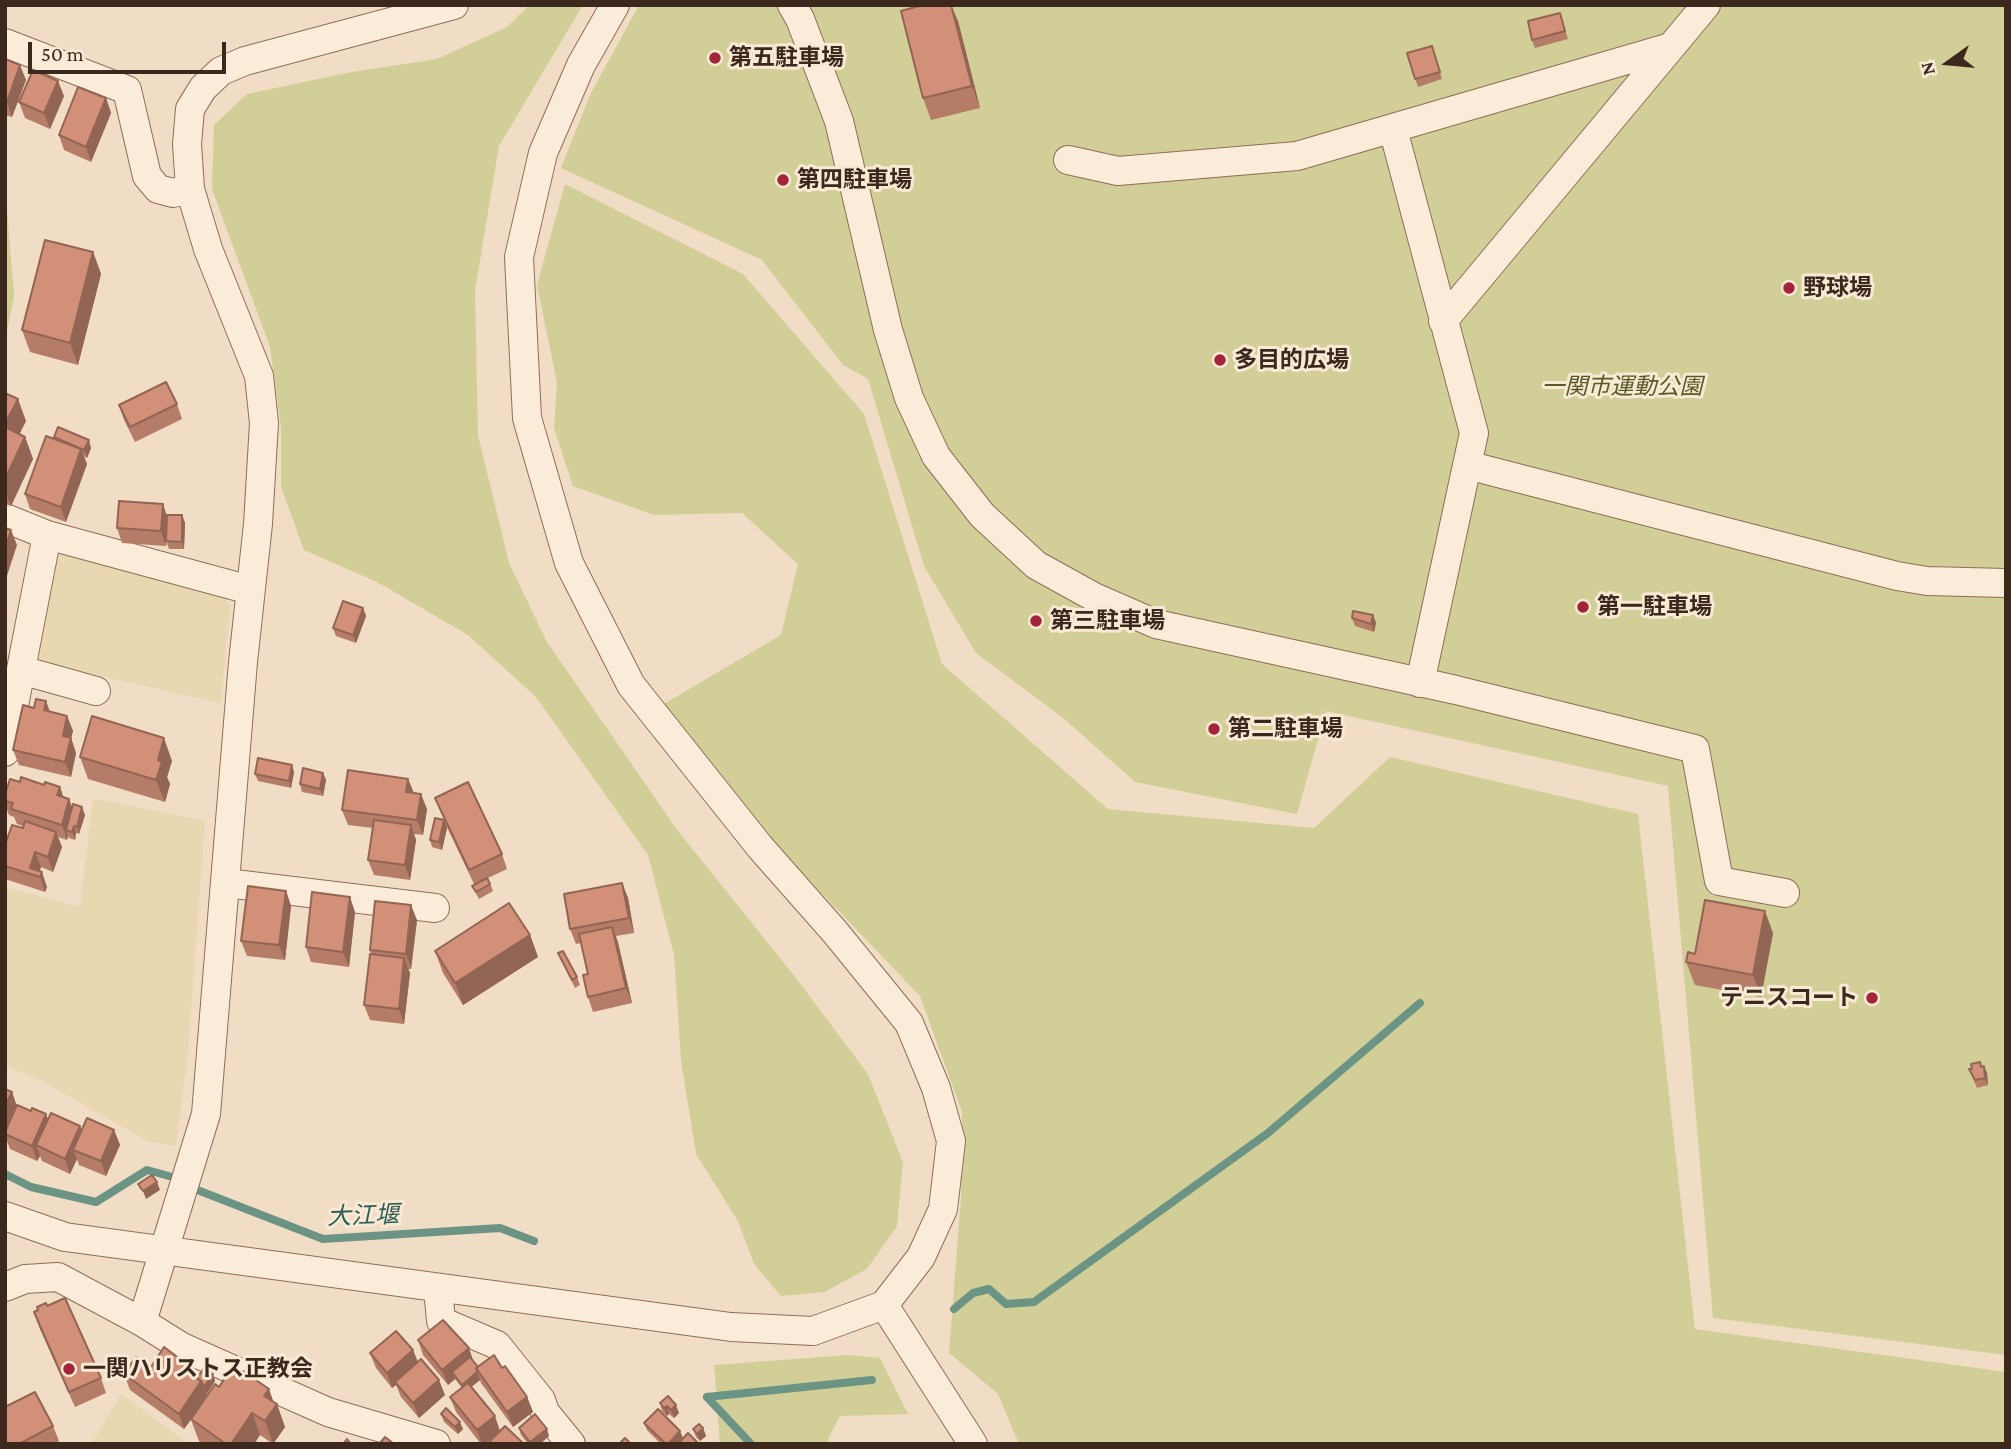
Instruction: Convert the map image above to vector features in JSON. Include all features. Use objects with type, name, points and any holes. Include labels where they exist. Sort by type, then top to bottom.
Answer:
[{"type":"street","points":[[142,1322],[206,1114],[243,662],[258,524],[264,423],[259,376],[208,249],[190,189],[187,144],[190,109],[202,88],[221,71],[245,61],[454,5]]},
{"type":"street","points":[[5,1216],[65,1237],[164,1252],[732,1327],[813,1331],[884,1305],[921,1257],[943,1209],[951,1141],[936,1088],[909,1023],[760,846],[631,685],[569,563],[527,418],[519,257],[543,152],[581,65],[615,5]]},
{"type":"street","points":[[793,5],[839,121],[888,330],[909,398],[936,456],[982,515],[1037,565],[1094,597],[1156,624],[1420,683],[1695,749],[1718,881],[1785,893]]},
{"type":"street","points":[[1443,321],[1706,5]]},
{"type":"street","points":[[5,43],[127,90],[147,176],[158,189],[173,192],[190,189]]},
{"type":"street","points":[[1068,160],[1118,171],[1297,156],[1671,47]]},
{"type":"street","points":[[1393,129],[1474,433],[1420,683]]},
{"type":"street","points":[[1467,465],[1897,576],[1927,581],[2006,583]]},
{"type":"street","points":[[5,518],[47,535],[250,590]]},
{"type":"street","points":[[5,752],[8,720],[21,670],[47,535]]},
{"type":"street","points":[[21,670],[96,691]]},
{"type":"street","points":[[226,883],[435,908]]},
{"type":"street","points":[[5,1287],[25,1279],[58,1277],[142,1322],[182,1347],[328,1412],[433,1443]]},
{"type":"street","points":[[438,1288],[441,1321],[497,1345],[541,1400],[545,1412],[571,1444]]},
{"type":"street","points":[[884,1305],[973,1444]]},
{"type":"shaded area","points":[[66,550],[223,593],[230,607],[221,703],[33,661],[53,558]]},
{"type":"shaded area","points":[[93,798],[205,821],[188,1051],[176,1146],[149,1142],[44,1082],[5,1066],[5,887],[80,907]]},
{"type":"shaded area","points":[[121,1394],[189,1444],[89,1444]]},
{"type":"green space","points":[[529,5],[583,5],[499,146],[475,291],[478,435],[509,563],[547,642],[678,831],[796,978],[868,1074],[903,1162],[897,1226],[867,1269],[824,1292],[781,1296],[754,1264],[738,1221],[696,1154],[681,1060],[674,955],[648,855],[536,697],[468,635],[377,582],[304,550],[281,487],[281,428],[270,347],[212,189],[214,125],[247,94],[352,72],[437,59],[507,27]]},
{"type":"green space","name":"一関市運動公園","points":[[639,5],[2006,5],[2006,1355],[1713,1318],[1668,786],[1326,711],[1297,814],[1135,782],[1062,717],[976,653],[924,566],[868,379],[843,365],[762,260],[561,168],[591,93]]},
{"type":"green space","points":[[565,184],[743,274],[864,414],[942,664],[1108,809],[1314,828],[1390,757],[1638,814],[1695,1329],[2006,1372],[2006,1444],[1019,1444],[998,1394],[949,1353],[961,1198],[962,1112],[920,996],[783,853],[662,705],[781,635],[798,564],[742,513],[654,515],[573,486],[554,428],[557,383],[537,285]]},
{"type":"green space","points":[[5,185],[14,296],[5,341]]},
{"type":"green space","points":[[848,1355],[880,1358],[908,1414],[840,1416],[828,1439],[830,1444],[720,1444],[714,1365]]},
{"type":"building","points":[[923,5],[951,5],[972,86],[923,98],[901,11]]},
{"type":"building","points":[[1560,13],[1565,31],[1532,40],[1528,21]]},
{"type":"building","points":[[1432,46],[1440,72],[1415,79],[1407,53]]},
{"type":"building","points":[[5,59],[20,65],[7,102],[5,102]]},
{"type":"building","points":[[33,70],[58,81],[44,113],[19,102]]},
{"type":"building","points":[[78,87],[106,98],[86,147],[59,135]]},
{"type":"building","points":[[45,240],[93,252],[70,343],[22,330]]},
{"type":"building","points":[[166,382],[177,404],[130,427],[119,405]]},
{"type":"building","points":[[5,393],[18,399],[5,424]]},
{"type":"building","points":[[5,427],[25,437],[5,479]]},
{"type":"building","points":[[58,427],[89,440],[84,450],[54,437]]},
{"type":"building","points":[[46,436],[81,449],[61,507],[25,494]]},
{"type":"building","points":[[119,501],[163,504],[161,531],[117,528]]},
{"type":"building","points":[[167,515],[182,515],[182,542],[166,541]]},
{"type":"building","points":[[5,528],[11,530],[5,549]]},
{"type":"building","points":[[343,601],[363,608],[353,635],[333,628]]},
{"type":"building","points":[[1353,611],[1373,615],[1371,624],[1352,618]]},
{"type":"building","points":[[36,699],[46,701],[44,710],[67,716],[63,736],[71,738],[65,762],[13,750],[23,705],[34,708]]},
{"type":"building","points":[[92,716],[164,738],[158,760],[162,762],[156,780],[80,757]]},
{"type":"building","points":[[258,758],[292,765],[289,781],[255,774]]},
{"type":"building","points":[[303,768],[323,773],[320,789],[300,784]]},
{"type":"building","points":[[348,770],[408,779],[406,792],[421,794],[417,820],[342,810]]},
{"type":"building","points":[[21,777],[60,787],[57,795],[69,799],[62,825],[11,809],[13,803],[5,801],[5,794],[10,779],[20,782]]},
{"type":"building","points":[[468,782],[502,854],[469,870],[435,798]]},
{"type":"building","points":[[73,804],[82,807],[77,827],[74,826],[72,832],[66,830]]},
{"type":"building","points":[[435,818],[444,820],[439,842],[430,840]]},
{"type":"building","points":[[374,820],[411,825],[405,865],[368,860]]},
{"type":"building","points":[[25,821],[56,832],[48,857],[35,852],[30,868],[42,872],[40,877],[5,866],[5,845],[12,825],[23,828]]},
{"type":"building","points":[[487,878],[490,884],[476,892],[472,886]]},
{"type":"building","points":[[622,883],[629,918],[570,929],[564,894]]},
{"type":"building","points":[[248,886],[286,891],[279,945],[241,941]]},
{"type":"building","points":[[312,892],[350,897],[343,952],[306,947]]},
{"type":"building","points":[[1705,900],[1765,911],[1753,975],[1686,962],[1688,952],[1695,954]]},
{"type":"building","points":[[375,901],[411,905],[406,954],[370,950]]},
{"type":"building","points":[[509,903],[530,935],[455,983],[435,951]]},
{"type":"building","points":[[612,927],[626,988],[588,997],[583,975],[588,974],[579,934]]},
{"type":"building","points":[[563,951],[577,977],[572,980],[558,953]]},
{"type":"building","points":[[370,954],[404,958],[399,1009],[364,1005]]},
{"type":"building","points":[[1980,1062],[1981,1067],[1984,1066],[1985,1078],[1975,1080],[1969,1069],[1972,1069],[1971,1064]]},
{"type":"building","points":[[5,1089],[12,1092],[5,1105]]},
{"type":"building","points":[[17,1105],[46,1114],[32,1146],[5,1134]]},
{"type":"building","points":[[51,1113],[80,1126],[65,1159],[36,1145]]},
{"type":"building","points":[[87,1118],[114,1130],[101,1161],[73,1150]]},
{"type":"building","points":[[152,1175],[157,1182],[143,1191],[138,1184]]},
{"type":"building","points":[[65,1298],[101,1378],[69,1392],[34,1312],[38,1310],[37,1307],[46,1303],[47,1306]]},
{"type":"building","points":[[443,1320],[469,1348],[442,1370],[418,1340]]},
{"type":"building","points":[[396,1331],[413,1350],[387,1373],[370,1353]]},
{"type":"building","points":[[164,1347],[180,1359],[185,1365],[183,1369],[201,1381],[179,1414],[124,1374],[136,1357],[151,1367]]},
{"type":"building","points":[[494,1355],[527,1397],[507,1412],[476,1368]]},
{"type":"building","points":[[470,1357],[478,1367],[477,1372],[462,1385],[452,1372]]},
{"type":"building","points":[[421,1359],[439,1380],[413,1403],[395,1382]]},
{"type":"building","points":[[204,1368],[213,1374],[204,1387],[197,1378]]},
{"type":"building","points":[[231,1369],[240,1375],[243,1371],[269,1389],[264,1396],[277,1404],[265,1421],[252,1413],[231,1444],[226,1444],[191,1419],[215,1384],[219,1387]]},
{"type":"building","points":[[468,1383],[495,1416],[477,1430],[450,1397]]},
{"type":"building","points":[[35,1392],[53,1426],[19,1444],[5,1444],[5,1407]]},
{"type":"building","points":[[668,1396],[676,1405],[671,1410],[660,1403]]},
{"type":"building","points":[[446,1408],[460,1422],[455,1427],[441,1414]]},
{"type":"building","points":[[658,1409],[680,1431],[668,1444],[644,1423]]},
{"type":"building","points":[[535,1414],[547,1429],[530,1442],[519,1428]]},
{"type":"building","points":[[699,1424],[703,1428],[697,1434],[693,1429]]},
{"type":"building","points":[[505,1426],[524,1444],[491,1444],[489,1442]]},
{"type":"building","points":[[688,1433],[699,1444],[678,1444]]},
{"type":"building","points":[[385,1437],[394,1444],[380,1443]]},
{"type":"building","points":[[625,1438],[631,1444],[619,1444]]},
{"type":"waterway","points":[[954,1309],[973,1293],[989,1289],[1006,1304],[1034,1302],[1268,1133],[1420,1003]]},
{"type":"waterway","name":"大江堰","points":[[5,1174],[31,1187],[96,1202],[147,1170],[169,1176]]},
{"type":"waterway","name":"大江堰","points":[[200,1191],[323,1239],[500,1228],[534,1241]]},
{"type":"waterway","points":[[707,1397],[872,1380]]},
{"type":"waterway","name":"大江堰","points":[[707,1397],[751,1444]]},
{"type":"place","name":"第五駐車場","points":[[715,58]]},
{"type":"place","name":"第四駐車場","points":[[783,180]]},
{"type":"place","name":"野球場","points":[[1789,288]]},
{"type":"place","name":"多目的広場","points":[[1220,360]]},
{"type":"place","name":"第一駐車場","points":[[1583,607]]},
{"type":"place","name":"第三駐車場","points":[[1036,621]]},
{"type":"place","name":"第二駐車場","points":[[1214,729]]},
{"type":"place","name":"テニスコート","points":[[1872,998]]},
{"type":"place","name":"一関ハリストス正教会","points":[[69,1369]]}]
